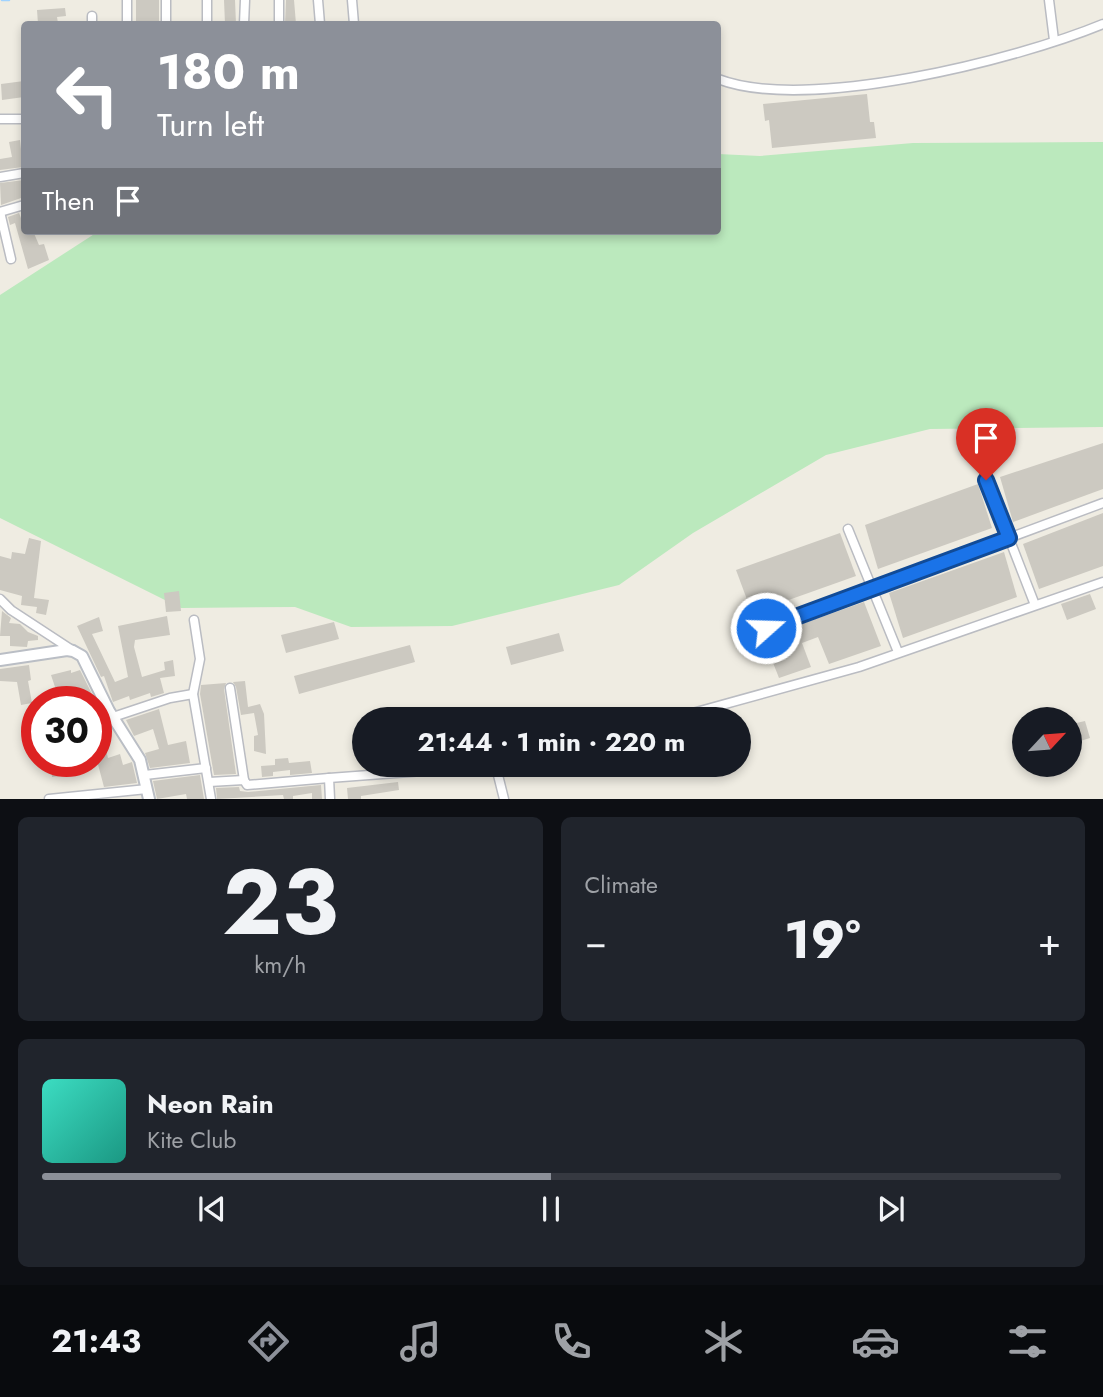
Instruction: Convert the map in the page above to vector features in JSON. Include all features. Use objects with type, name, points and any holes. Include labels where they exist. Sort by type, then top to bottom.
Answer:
[{"type":"street","points":[[127,0],[127,21]]},
{"type":"street","points":[[166,0],[166,21]]},
{"type":"street","points":[[207,0],[207,21]]},
{"type":"street","points":[[244,21],[245,0]]},
{"type":"street","points":[[279,0],[279,21]]},
{"type":"street","points":[[318,0],[320,21]]},
{"type":"street","points":[[352,0],[354,21]]},
{"type":"street","points":[[1049,0],[1054,40]]},
{"type":"street","points":[[721,80],[749,89],[815,90],[911,78],[988,61],[1103,24]]},
{"type":"street","points":[[0,119],[21,119]]},
{"type":"street","points":[[0,177],[21,174]]},
{"type":"street","points":[[11,258],[0,212],[21,206]]},
{"type":"street","points":[[986,480],[1035,605]]},
{"type":"street","points":[[766,628],[1103,503]]},
{"type":"street","points":[[848,529],[898,652]]},
{"type":"street","points":[[714,707],[859,667],[1103,582]]},
{"type":"street","points":[[0,599],[11,610],[82,656],[113,717],[140,760],[148,794],[49,799]]},
{"type":"street","points":[[194,620],[200,659],[193,694],[211,799]]},
{"type":"street","points":[[0,660],[73,651]]},
{"type":"street","points":[[230,688],[247,785],[352,776]]},
{"type":"street","points":[[113,717],[170,698],[193,694]]},
{"type":"street","points":[[145,775],[206,768]]},
{"type":"street","points":[[501,777],[504,799]]},
{"type":"street","points":[[329,778],[330,799]]},
{"type":"street","points":[[209,782],[244,780]]},
{"type":"green space","points":[[1103,142],[1103,427],[930,429],[826,455],[693,533],[619,585],[452,626],[351,627],[295,607],[181,608],[0,518],[0,295],[93,235],[721,235],[721,154],[760,156],[913,143]]},
{"type":"building","points":[[136,0],[159,0],[159,21],[136,21]]},
{"type":"building","points":[[224,0],[235,0],[236,21],[225,21]]},
{"type":"building","points":[[286,0],[294,0],[296,21],[285,21]]},
{"type":"building","points":[[65,8],[66,16],[57,17],[58,21],[38,21],[37,10]]},
{"type":"building","points":[[21,81],[21,97],[2,100],[1,84]]},
{"type":"building","points":[[867,94],[870,122],[874,122],[876,138],[772,148],[769,120],[765,121],[763,104]]},
{"type":"building","points":[[20,140],[21,167],[0,170],[0,159],[12,157],[9,142]]},
{"type":"building","points":[[21,180],[21,198],[1,205],[0,183]]},
{"type":"building","points":[[19,213],[21,235],[35,235],[39,245],[44,244],[49,260],[28,269],[15,223],[10,225],[8,217]]},
{"type":"building","points":[[1103,443],[1103,489],[1013,522],[1000,477]]},
{"type":"building","points":[[978,484],[992,528],[878,569],[865,525]]},
{"type":"building","points":[[1103,513],[1103,566],[1039,589],[1023,544]]},
{"type":"building","points":[[840,533],[856,576],[752,613],[736,570]]},
{"type":"building","points":[[29,538],[41,541],[34,598],[49,600],[46,615],[36,613],[37,607],[21,605],[22,596],[0,590],[0,556],[11,559],[12,552],[25,554]]},
{"type":"building","points":[[1004,552],[1017,597],[903,638],[889,593]]},
{"type":"building","points":[[179,591],[181,611],[166,612],[164,593]]},
{"type":"building","points":[[1090,594],[1096,609],[1067,620],[1061,604]]},
{"type":"building","points":[[864,602],[881,646],[829,664],[818,637],[802,643],[811,667],[779,678],[770,655],[762,657],[756,640]]},
{"type":"building","points":[[2,611],[11,618],[9,623],[20,624],[28,632],[38,636],[38,640],[28,641],[27,647],[10,646],[10,636],[0,636]]},
{"type":"building","points":[[167,616],[170,635],[135,640],[134,647],[142,677],[165,670],[164,662],[173,660],[175,676],[160,678],[164,693],[151,697],[150,693],[130,700],[129,696],[113,702],[112,686],[107,686],[104,676],[101,677],[77,626],[99,617],[103,631],[92,634],[115,682],[128,677],[118,626]]},
{"type":"building","points":[[334,622],[339,639],[286,653],[281,635]]},
{"type":"building","points":[[559,633],[564,651],[511,665],[506,647]]},
{"type":"building","points":[[410,645],[415,662],[299,694],[294,676]]},
{"type":"building","points":[[29,665],[31,680],[28,681],[29,686],[21,686],[21,705],[17,682],[0,681],[0,669]]},
{"type":"building","points":[[80,670],[88,686],[55,686],[51,675]]},
{"type":"building","points":[[245,681],[248,707],[260,704],[264,714],[266,754],[254,751],[254,736],[258,735],[254,713],[241,715],[233,682]]},
{"type":"building","points":[[226,683],[224,689],[236,774],[214,775],[200,694],[201,685]]},
{"type":"building","points":[[159,709],[168,745],[186,741],[190,763],[150,768],[145,753],[159,749],[153,729],[134,736],[126,720]]},
{"type":"building","points":[[1085,721],[1090,738],[1082,740],[1082,722]]},
{"type":"building","points":[[120,754],[123,765],[132,762],[137,783],[104,787],[101,777],[112,777],[112,757]]},
{"type":"building","points":[[288,758],[289,763],[310,761],[312,773],[290,775],[290,770],[273,772],[273,776],[262,777],[261,766],[275,765],[275,759]]},
{"type":"building","points":[[200,775],[204,799],[187,799],[186,794],[157,799],[153,781]]},
{"type":"building","points":[[398,782],[399,790],[361,796],[361,799],[348,799],[347,788]]},
{"type":"building","points":[[321,785],[322,799],[312,799],[312,793],[293,796],[293,799],[284,799],[283,795],[217,799],[216,788],[239,787],[240,791],[248,792]]},
{"type":"waterway","points":[[2,0],[9,0]]},
{"type":"route","points":[[766,628],[1009,538],[986,480]]}]
